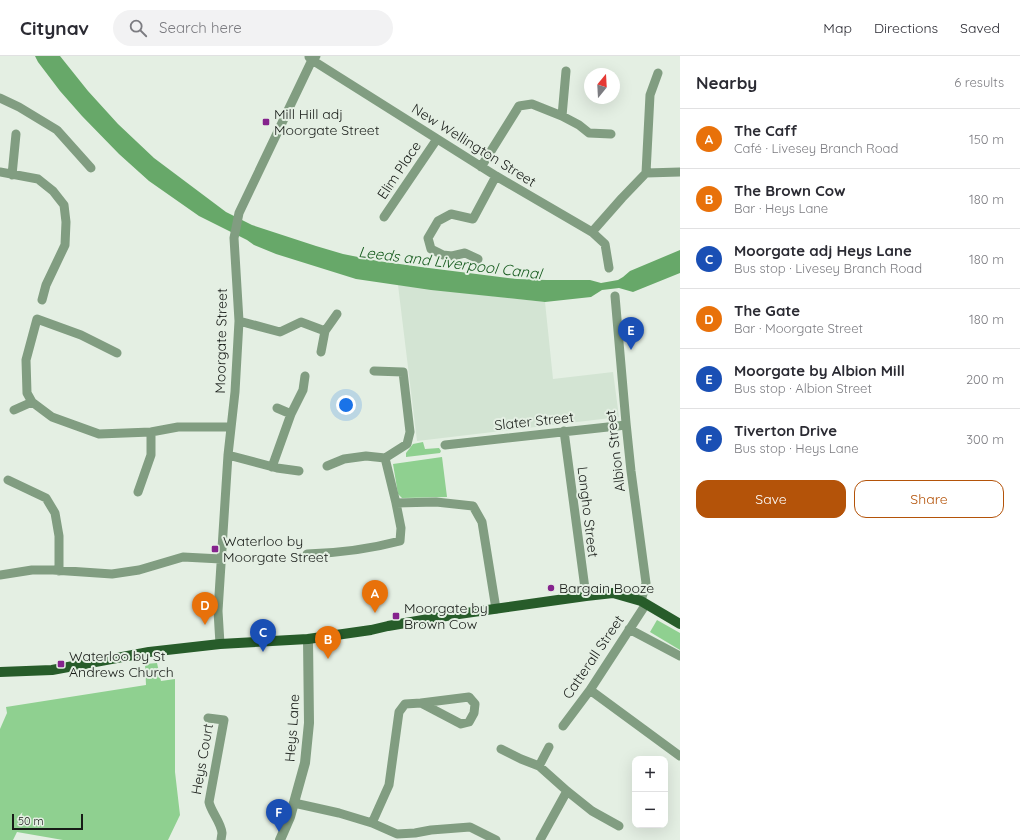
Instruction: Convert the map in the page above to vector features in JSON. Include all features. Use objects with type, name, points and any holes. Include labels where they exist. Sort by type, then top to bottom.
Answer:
[{"type":"main road","points":[[0,672],[52,670],[149,652],[220,644],[308,639],[371,630],[452,615],[586,596],[613,594],[643,602],[680,624]]},
{"type":"street","name":"New Wellington Street","points":[[312,57],[481,167],[592,232],[605,244],[609,268]]},
{"type":"street","name":"Moorgate Street","points":[[220,644],[218,611],[221,559],[228,455],[235,392],[239,321],[234,238],[239,213],[312,57]]},
{"type":"street","points":[[562,116],[566,71]]},
{"type":"street","points":[[592,232],[646,173],[650,95],[658,73]]},
{"type":"street","points":[[0,98],[19,107],[57,130],[91,168]]},
{"type":"street","points":[[481,167],[519,106],[532,104],[562,116],[579,125],[589,133],[611,134]]},
{"type":"street","points":[[12,174],[16,134]]},
{"type":"street","name":"Elim Place","points":[[384,217],[437,139]]},
{"type":"street","points":[[0,172],[38,179],[53,191],[64,204],[66,222],[65,245],[46,285],[42,300]]},
{"type":"street","points":[[646,173],[680,172]]},
{"type":"street","points":[[478,260],[465,253],[452,256],[443,255],[431,249],[428,238],[438,221],[451,214],[473,219],[496,176]]},
{"type":"street","name":"Albion Street","points":[[615,296],[626,425],[646,583],[643,602]]},
{"type":"street","points":[[39,310],[26,360],[27,393],[32,402],[52,417],[99,434],[151,432],[178,427],[231,427]]},
{"type":"street","points":[[321,352],[325,331],[337,314]]},
{"type":"street","points":[[37,319],[81,334],[117,352]]},
{"type":"street","points":[[239,321],[280,332],[301,322],[325,331]]},
{"type":"street","points":[[328,466],[344,459],[358,457],[366,456],[385,458],[407,444],[410,432],[402,372],[374,371]]},
{"type":"street","points":[[272,467],[306,376]]},
{"type":"street","points":[[14,410],[32,402]]},
{"type":"street","points":[[278,408],[291,414]]},
{"type":"street","name":"Slater Street","points":[[445,445],[626,425]]},
{"type":"street","name":"Langho Street","points":[[564,431],[586,596]]},
{"type":"street","points":[[138,492],[151,455],[151,432]]},
{"type":"street","points":[[228,455],[272,467],[300,471]]},
{"type":"street","points":[[307,554],[331,553],[400,541],[401,528],[385,458]]},
{"type":"street","points":[[8,480],[46,498],[55,513],[59,536],[59,571]]},
{"type":"street","points":[[396,503],[436,502],[473,506],[482,522],[496,609]]},
{"type":"street","points":[[0,575],[32,570],[112,574],[139,570],[183,557],[221,559]]},
{"type":"street","name":"Catterall Street","points":[[563,726],[590,690],[629,629],[643,602]]},
{"type":"street","points":[[629,629],[680,656]]},
{"type":"street","name":"Heys Lane","points":[[280,840],[290,817],[305,763],[309,723],[308,639]]},
{"type":"street","points":[[590,690],[680,756]]},
{"type":"street","points":[[372,823],[389,785],[399,712],[405,704],[469,698],[475,704],[474,713],[469,722],[461,724],[421,703]]},
{"type":"street","name":"Heys Court","points":[[208,718],[224,720],[209,802],[222,834],[221,840]]},
{"type":"street","points":[[539,766],[549,747]]},
{"type":"street","points":[[501,748],[521,759],[539,766],[567,791],[592,810],[619,826]]},
{"type":"street","points":[[540,840],[567,791]]},
{"type":"street","points":[[294,803],[339,813],[372,823],[397,834],[414,836],[431,830],[470,827],[496,840]]},
{"type":"shaded area","points":[[35,56],[60,56],[88,91],[118,124],[154,158],[226,212],[252,225],[343,254],[378,261],[517,279],[590,280],[601,283],[618,280],[630,271],[680,250],[680,273],[633,292],[619,288],[602,290],[591,297],[545,302],[431,290],[356,279],[276,254],[254,245],[199,216],[149,181],[119,154],[82,116],[60,91]]},
{"type":"shaded area","points":[[398,285],[545,302],[553,379],[613,372],[619,417],[417,441]]},
{"type":"shaded area","points":[[423,442],[425,449],[439,448],[441,451],[440,453],[406,457],[406,453],[413,444]]},
{"type":"shaded area","points":[[442,457],[447,497],[402,498],[398,494],[393,464]]},
{"type":"shaded area","points":[[657,620],[680,633],[680,650],[650,632]]},
{"type":"shaded area","points":[[157,663],[161,681],[175,679],[175,772],[180,815],[168,840],[63,840],[17,832],[13,840],[0,840],[0,729],[7,713],[6,707],[146,685],[145,664]]},
{"type":"place","name":"Mill Hill adj Moorgate Street","points":[[266,122]]},
{"type":"place","name":"Moorgate by Albion Mill","points":[[631,350]]},
{"type":"place","name":"Waterloo by Moorgate Street","points":[[215,549]]},
{"type":"place","name":"Bargain Booze","points":[[551,588]]},
{"type":"place","name":"The Caff","points":[[375,613]]},
{"type":"place","name":"Moorgate by Brown Cow","points":[[396,616]]},
{"type":"place","name":"The Gate","points":[[205,625]]},
{"type":"place","name":"Moorgate adj Heys Lane","points":[[263,652]]},
{"type":"place","name":"The Brown Cow","points":[[328,659]]},
{"type":"place","name":"Waterloo by St Andrews Church","points":[[61,664]]},
{"type":"place","name":"Tiverton Drive","points":[[279,832]]},
{"type":"water label","name":"Leeds and Liverpool Canal","points":[[450,263]]}]
